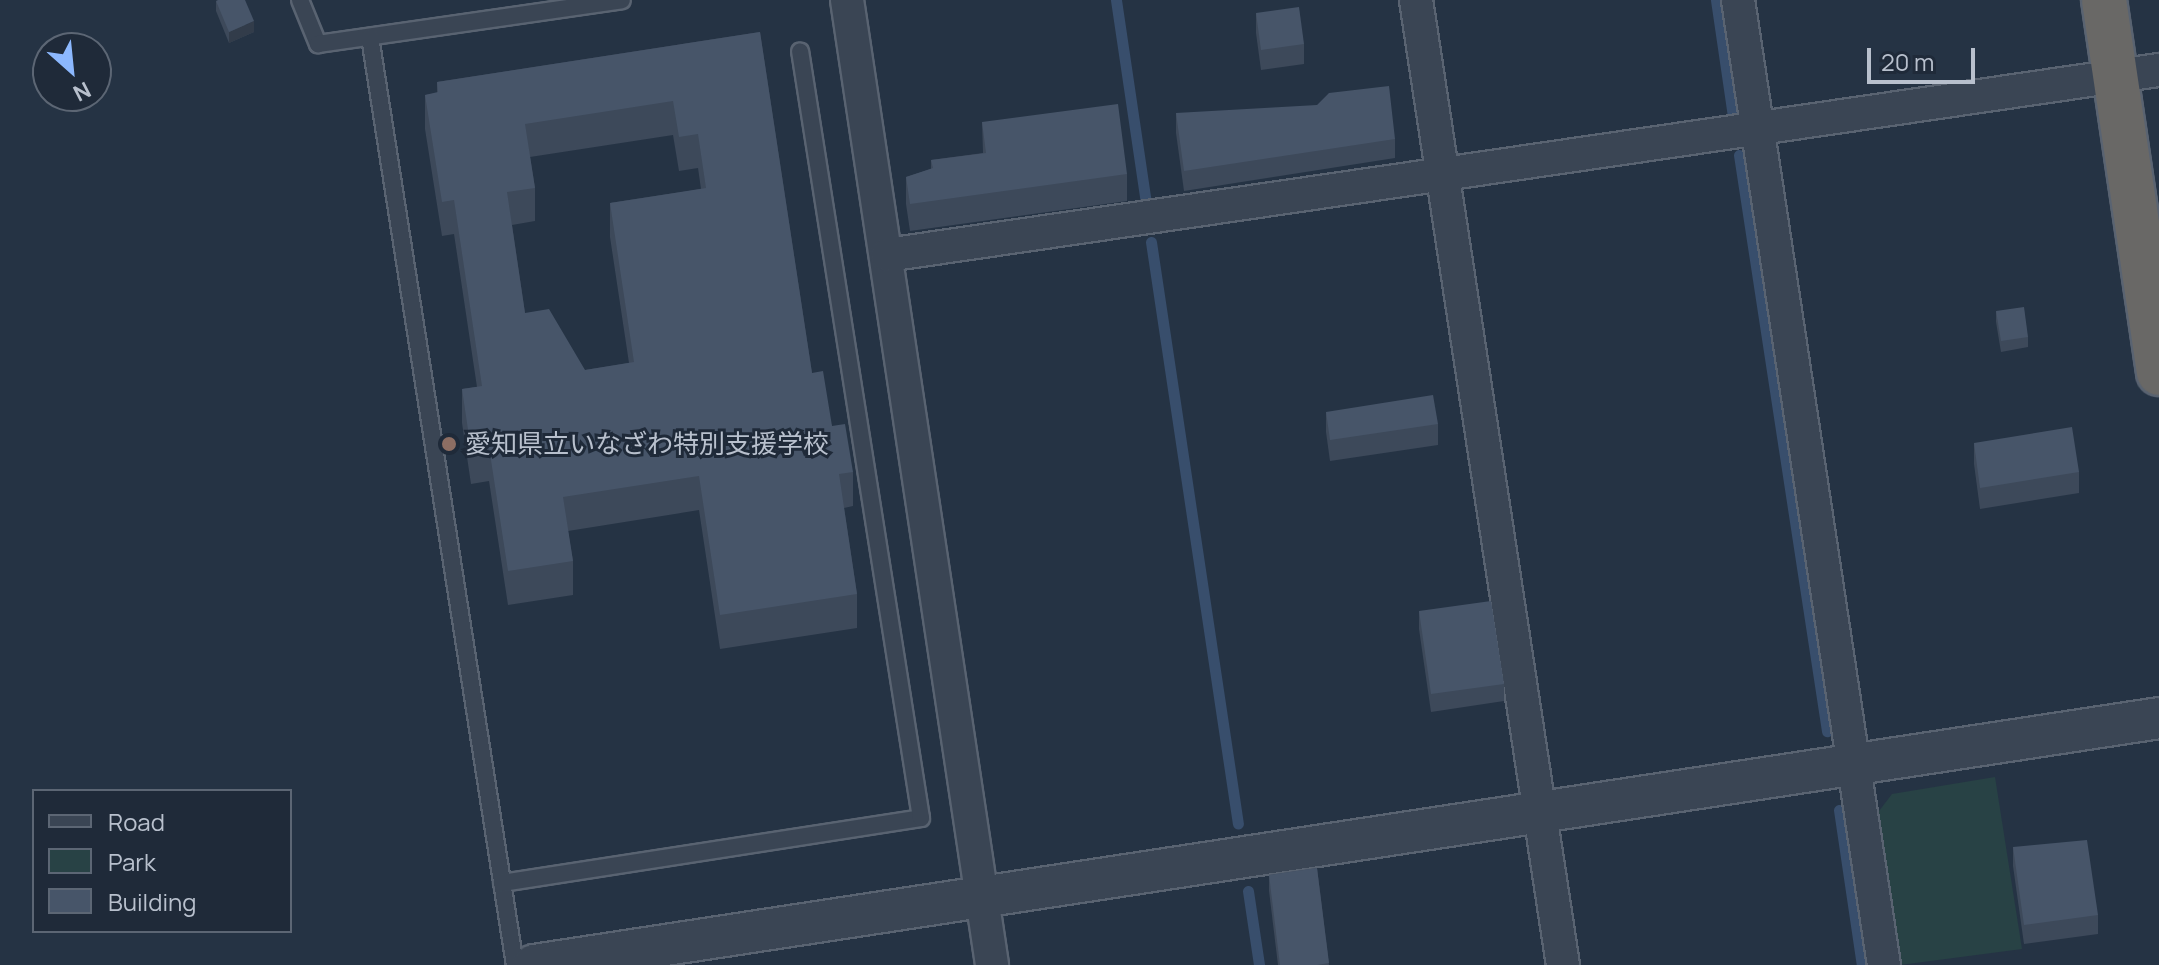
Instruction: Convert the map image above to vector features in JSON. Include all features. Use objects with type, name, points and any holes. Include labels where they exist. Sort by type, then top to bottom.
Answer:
[{"type":"highway","points":[[2104,0],[2159,373]]},
{"type":"street","points":[[847,0],[992,965]]},
{"type":"street","points":[[1416,0],[1563,965]]},
{"type":"street","points":[[1738,0],[1884,965]]},
{"type":"street","points":[[887,255],[2159,70]]},
{"type":"street","points":[[534,965],[2159,718]]},
{"type":"lane","points":[[300,0],[318,44],[622,0]]},
{"type":"lane","points":[[370,37],[515,965]]},
{"type":"lane","points":[[502,883],[921,818],[800,51]]},
{"type":"green space","points":[[1995,777],[2022,949],[1900,965],[1876,815],[1892,794]]},
{"type":"building","points":[[218,0],[245,0],[254,21],[229,32]]},
{"type":"building","points":[[1299,7],[1304,44],[1261,50],[1256,13]]},
{"type":"building","points":[[760,32],[812,373],[823,371],[832,426],[845,424],[853,472],[839,474],[857,594],[720,615],[699,476],[563,497],[573,561],[508,571],[489,447],[471,450],[462,389],[482,386],[454,200],[442,202],[425,95],[438,92],[437,82]],"holes":[[[673,101],[679,137],[698,134],[706,188],[610,203],[634,362],[585,370],[549,309],[525,313],[507,192],[535,188],[525,124]]]},
{"type":"building","points":[[1389,86],[1395,139],[1184,171],[1176,113],[1317,105],[1329,93]]},
{"type":"building","points":[[1118,104],[1127,174],[910,204],[906,177],[933,168],[931,160],[986,153],[982,122]]},
{"type":"building","points":[[2024,307],[2028,337],[2001,341],[1996,311]]},
{"type":"building","points":[[1433,395],[1438,424],[1330,440],[1326,412]]},
{"type":"building","points":[[2072,427],[2079,472],[1980,488],[1974,443]]},
{"type":"building","points":[[1491,601],[1504,684],[1431,694],[1419,611]]},
{"type":"building","points":[[2087,840],[2098,915],[2024,925],[2013,847]]},
{"type":"building","points":[[1317,868],[1329,963],[1280,965],[1269,875]]},
{"type":"waterway","points":[[1116,0],[1146,202]]},
{"type":"waterway","points":[[1716,0],[1733,116]]},
{"type":"waterway","points":[[1739,155],[1827,731]]},
{"type":"waterway","points":[[1151,242],[1238,824]]},
{"type":"waterway","points":[[1839,810],[1862,965]]},
{"type":"waterway","points":[[1248,891],[1259,965]]},
{"type":"place","name":"愛知県立いなざわ特別支援学校","points":[[449,444]]}]
